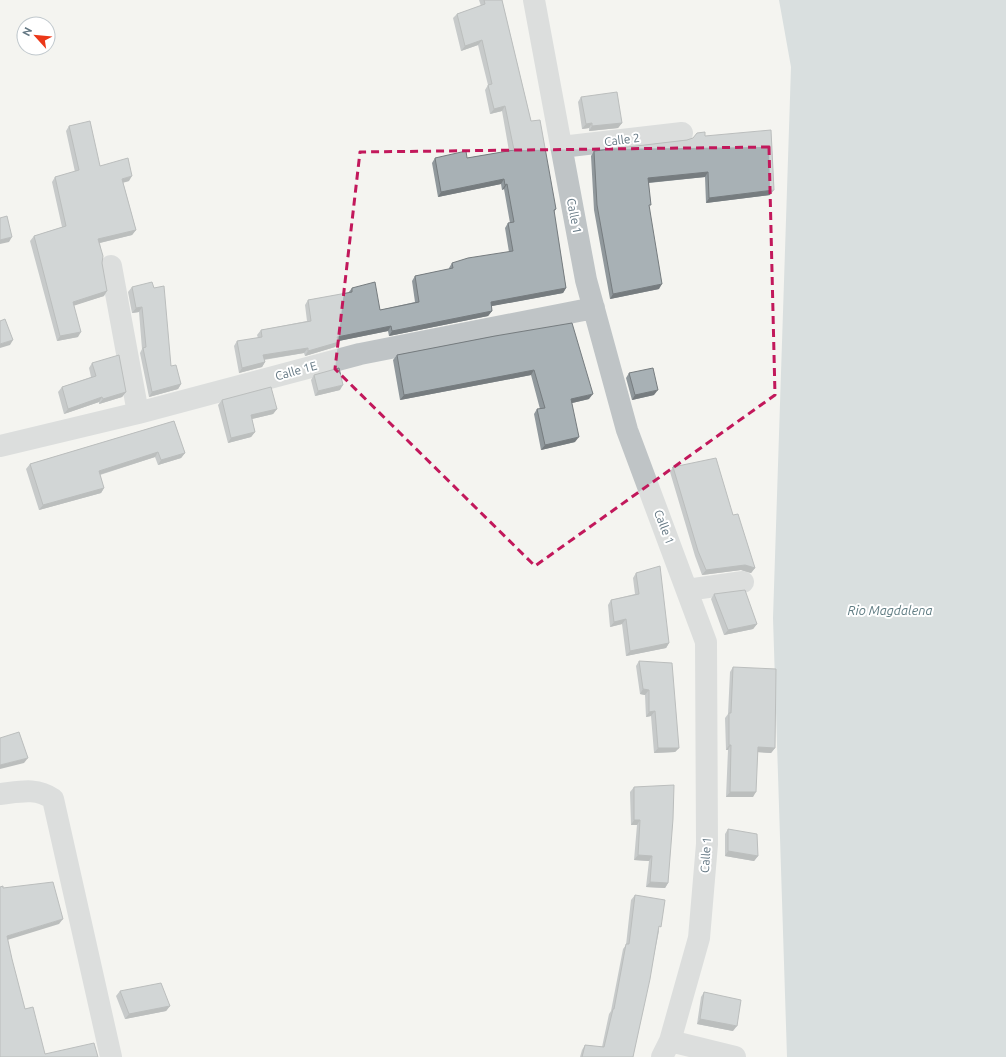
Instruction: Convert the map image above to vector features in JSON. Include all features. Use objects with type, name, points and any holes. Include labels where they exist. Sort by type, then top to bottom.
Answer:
[{"type":"street","name":"Calle 1","points":[[534,0],[586,280],[628,430],[706,642],[707,844],[699,938],[666,1049]]},
{"type":"street","name":"Calle 2","points":[[561,147],[682,133]]},
{"type":"street","points":[[111,266],[138,413]]},
{"type":"street","name":"Calle 1E","points":[[0,446],[138,413],[360,354],[594,308]]},
{"type":"street","points":[[687,590],[743,582]]},
{"type":"street","points":[[0,794],[30,790],[43,792],[53,799],[111,1057]]},
{"type":"street","points":[[666,1049],[735,1056]]},
{"type":"highlighted area","points":[[769,147],[775,395],[535,566],[335,369],[360,152]]},
{"type":"water","name":"Rio Magdalena","points":[[779,0],[1006,0],[1006,1057],[787,1057],[773,618],[791,67]]},
{"type":"building","points":[[484,0],[502,0],[531,121],[540,120],[556,209],[554,210],[566,288],[491,302],[492,311],[392,331],[391,326],[337,337],[339,342],[308,351],[308,348],[263,355],[265,362],[242,368],[237,341],[262,337],[261,330],[311,321],[308,300],[352,292],[352,288],[375,282],[380,310],[419,302],[415,276],[453,268],[452,263],[468,258],[513,251],[508,223],[514,222],[507,184],[505,185],[504,179],[441,192],[435,158],[466,151],[467,158],[514,150],[505,106],[494,109],[488,85],[492,84],[482,40],[465,46],[457,14],[485,4]]},
{"type":"building","points":[[617,92],[622,123],[592,126],[592,123],[586,124],[581,97]]},
{"type":"building","points":[[90,121],[100,166],[128,158],[132,176],[122,179],[136,230],[98,239],[103,256],[102,263],[107,291],[73,302],[81,332],[60,336],[34,236],[66,226],[55,177],[79,170],[69,126]]},
{"type":"building","points":[[771,130],[774,190],[709,198],[708,172],[648,178],[651,205],[649,205],[662,284],[613,294],[597,205],[594,151],[687,140],[693,138],[697,133],[705,132],[705,136]]},
{"type":"building","points":[[7,216],[12,237],[0,240],[0,218]]},
{"type":"building","points":[[152,282],[154,288],[164,286],[171,366],[176,365],[181,384],[152,392],[143,348],[146,347],[142,307],[136,308],[132,287]]},
{"type":"building","points":[[5,319],[13,340],[0,344],[0,321]]},
{"type":"building","points":[[572,323],[593,394],[571,399],[579,437],[545,445],[537,409],[545,408],[534,370],[404,395],[397,355]]},
{"type":"building","points":[[119,355],[126,392],[103,399],[102,397],[68,409],[62,387],[96,376],[92,363]]},
{"type":"building","points":[[339,368],[343,385],[318,391],[314,375]]},
{"type":"building","points":[[653,368],[658,390],[635,395],[629,373]]},
{"type":"building","points":[[271,387],[277,409],[251,415],[255,432],[231,438],[222,400]]},
{"type":"building","points":[[174,421],[185,453],[161,460],[158,452],[99,471],[104,488],[43,505],[30,464]]},
{"type":"building","points":[[716,458],[733,515],[738,514],[755,568],[745,565],[706,570],[698,551],[673,467]]},
{"type":"building","points":[[660,566],[669,643],[630,651],[626,619],[614,622],[611,600],[639,594],[636,573]]},
{"type":"building","points":[[745,590],[757,624],[728,630],[714,594]]},
{"type":"building","points":[[639,661],[672,663],[679,748],[658,748],[655,711],[649,712],[649,690],[643,689]]},
{"type":"building","points":[[733,667],[776,669],[775,748],[758,747],[756,792],[730,792],[731,745],[729,745],[729,713],[731,713]]},
{"type":"building","points":[[19,732],[28,758],[0,765],[0,738]]},
{"type":"building","points":[[674,785],[668,883],[650,882],[652,856],[638,855],[640,820],[634,820],[634,787]]},
{"type":"building","points":[[728,829],[757,834],[758,856],[728,851]]},
{"type":"building","points":[[53,882],[63,919],[7,936],[12,959],[25,1009],[33,1007],[45,1054],[94,1043],[98,1057],[0,1057],[0,887],[3,886],[3,888]]},
{"type":"building","points":[[635,895],[665,900],[661,927],[659,926],[650,979],[633,1057],[582,1057],[585,1045],[604,1047],[614,1009],[626,944],[629,944]]},
{"type":"building","points":[[161,983],[170,1006],[129,1014],[120,991]]},
{"type":"building","points":[[704,992],[741,1000],[737,1026],[700,1019]]}]
